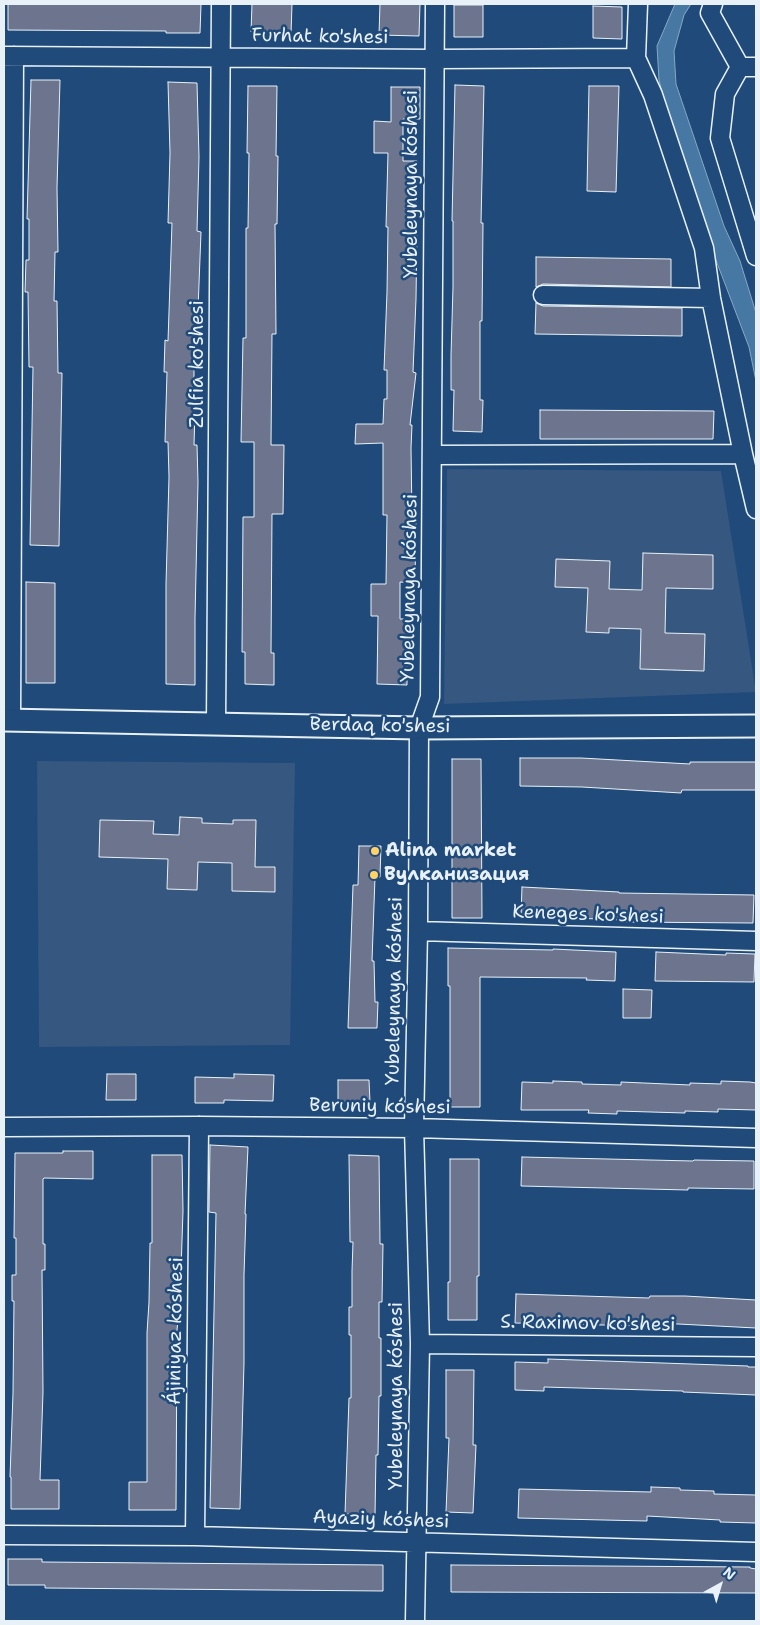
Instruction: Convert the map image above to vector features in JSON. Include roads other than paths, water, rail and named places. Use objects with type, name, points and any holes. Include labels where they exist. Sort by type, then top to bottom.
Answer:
[{"type":"street","name":"Zulfia ko'shesi","points":[[216,724],[221,4]]},
{"type":"street","name":"Yubeleynaya kóshesi","points":[[415,1621],[420,1344],[414,1128],[418,932],[419,728],[430,697],[435,4]]},
{"type":"street","points":[[638,4],[636,58],[653,95],[704,248],[711,298],[756,509]]},
{"type":"street","points":[[713,4],[710,13],[748,67],[725,94],[720,138],[756,256]]},
{"type":"street","name":"Furhat ko'shesi","points":[[9,56],[434,59],[636,58]]},
{"type":"street","points":[[8,720],[9,56]]},
{"type":"street","points":[[543,295],[711,298]]},
{"type":"street","points":[[432,454],[743,454]]},
{"type":"street","name":"Berdaq ko'shesi","points":[[8,720],[419,728],[756,726]]},
{"type":"street","name":"Keneges ko'shesi","points":[[418,932],[756,941]]},
{"type":"street","name":"Ájiniyaz kóshesi","points":[[195,1536],[200,1126]]},
{"type":"street","name":"Beruniy kóshesi","points":[[4,1127],[414,1128],[756,1138]]},
{"type":"street","name":"S. Raximov ko'shesi","points":[[420,1344],[756,1347]]},
{"type":"street","name":"Ayaziy kóshesi","points":[[4,1535],[195,1536],[756,1552]]},
{"type":"place","name":"Alina market","points":[[375,851]]},
{"type":"place","name":"Вулканизация","points":[[374,875]]}]
